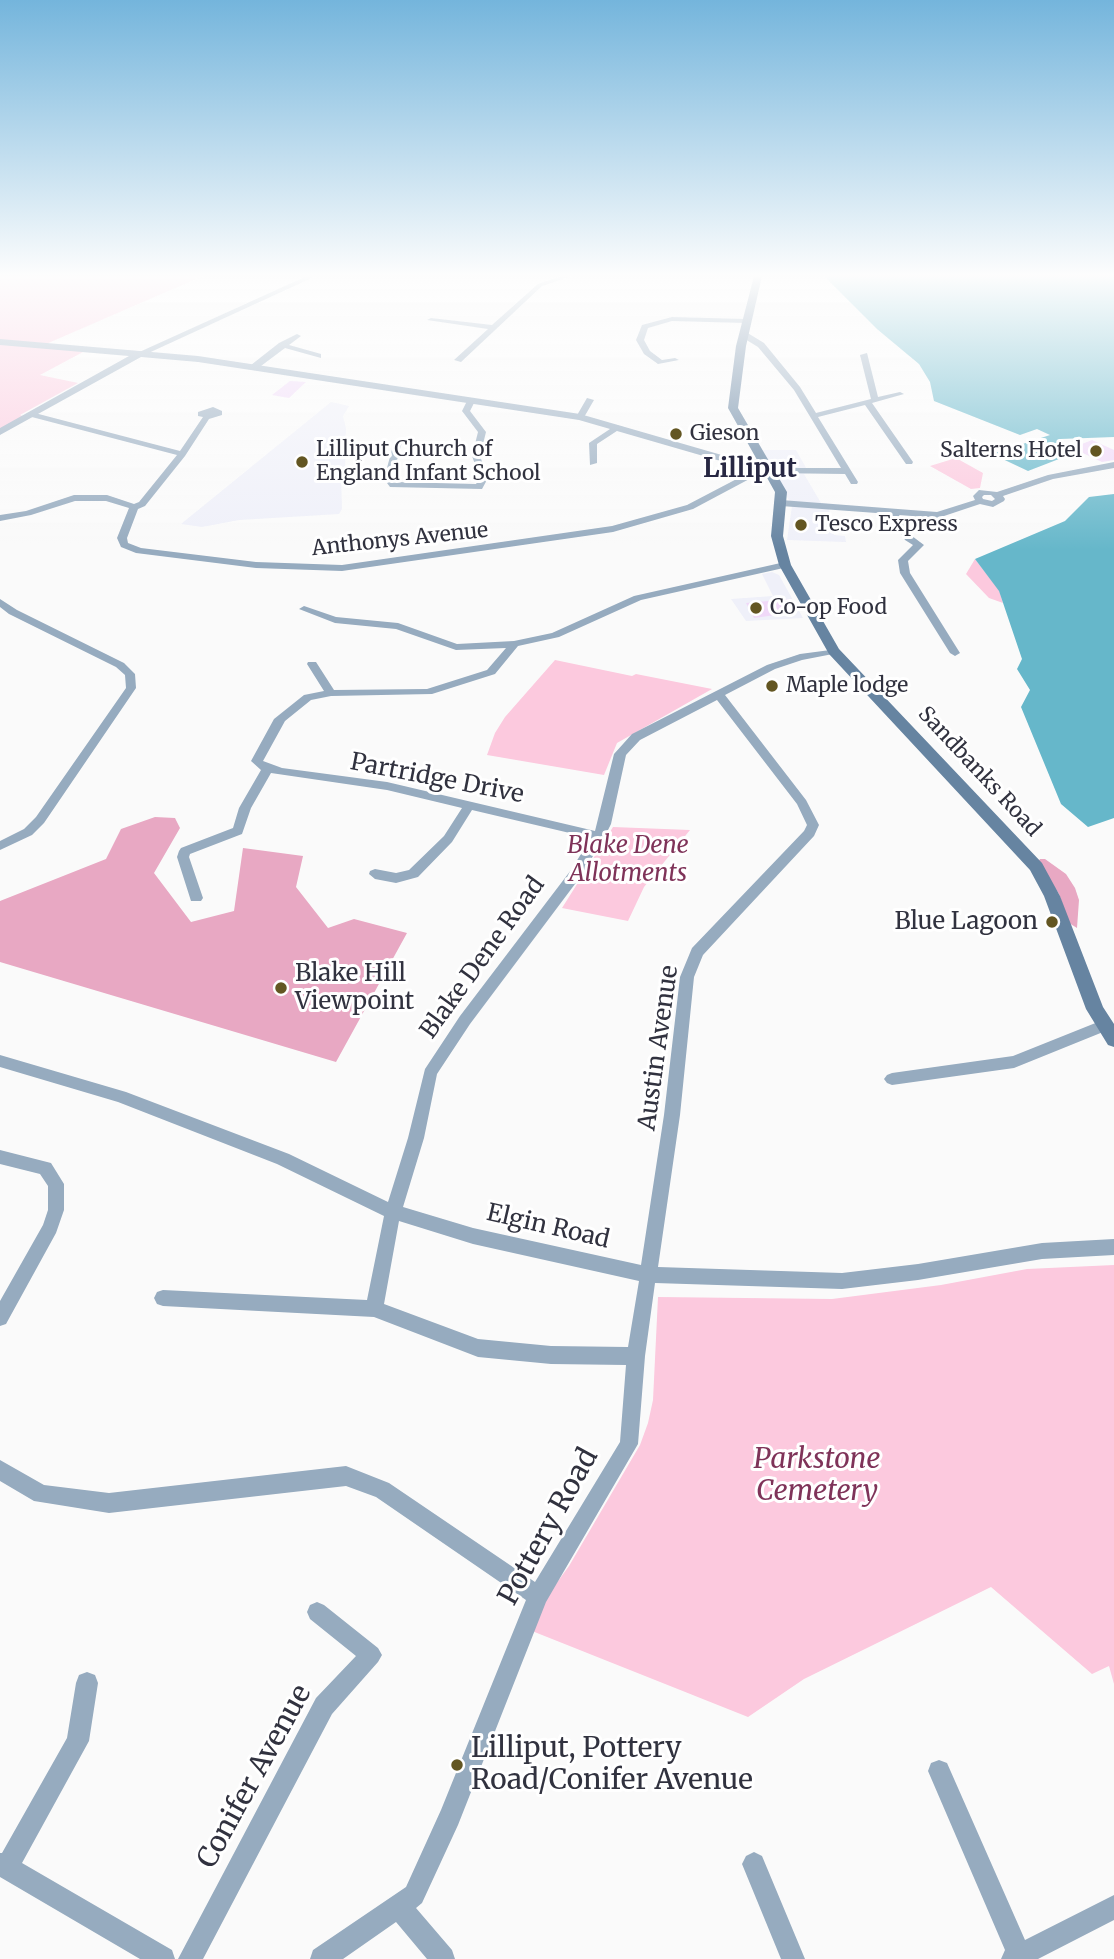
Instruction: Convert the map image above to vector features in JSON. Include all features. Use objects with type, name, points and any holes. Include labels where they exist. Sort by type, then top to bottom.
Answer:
[{"type":"main road","points":[[738,367],[733,408],[779,489],[782,503]]},
{"type":"main road","name":"Sandbanks Road","points":[[782,503],[776,536],[785,565],[834,652],[1036,867],[1052,896],[1109,1033]]},
{"type":"street","points":[[0,432],[115,367]]},
{"type":"street","points":[[257,367],[580,417],[731,461],[766,468],[846,471]]},
{"type":"street","points":[[779,367],[797,389],[854,482]]},
{"type":"street","points":[[866,367],[871,401],[909,462]]},
{"type":"street","points":[[813,416],[900,394]]},
{"type":"street","points":[[398,442],[388,479],[393,485],[479,487],[484,478],[476,456],[482,432],[466,411],[471,401]]},
{"type":"street","points":[[580,417],[590,401]]},
{"type":"street","points":[[32,414],[182,454]]},
{"type":"street","points":[[0,518],[29,513],[81,497],[114,499],[134,507],[142,504],[182,454],[207,417]]},
{"type":"street","points":[[593,463],[593,443],[619,427]]},
{"type":"street","points":[[782,503],[937,515],[980,501],[976,496],[980,493],[997,495],[1051,477],[1114,465]]},
{"type":"street","name":"Anthonys Avenue","points":[[134,507],[122,538],[124,545],[139,551],[256,565],[342,568],[613,530],[690,507],[766,468]]},
{"type":"street","points":[[893,512],[908,538],[919,545],[912,549],[904,560],[905,573],[955,653]]},
{"type":"street","points":[[304,608],[335,620],[398,626],[456,647],[513,644],[555,635],[659,591],[785,565]]},
{"type":"street","points":[[0,846],[28,831],[40,820],[131,688],[130,674],[120,665],[3,609]]},
{"type":"street","points":[[196,898],[183,857],[193,846],[233,835],[242,824],[245,808],[267,769],[257,761],[280,719],[308,697],[331,693],[428,692],[491,672],[513,644]]},
{"type":"street","name":"Blake Dene Road","points":[[374,1309],[393,1212],[416,1138],[430,1073],[466,1020],[576,873],[605,824],[620,754],[636,737],[784,661],[834,652]]},
{"type":"street","points":[[312,664],[331,693]]},
{"type":"street","name":"Austin Avenue","points":[[648,1275],[672,1115],[687,977],[698,952],[810,833],[813,825],[802,803],[718,694]]},
{"type":"street","name":"Partridge Drive","points":[[267,769],[387,786],[598,836]]},
{"type":"street","points":[[375,874],[396,878],[413,874],[449,839],[470,804]]},
{"type":"street","points":[[892,1079],[1014,1062],[1109,1033]]},
{"type":"street","name":"Elgin Road","points":[[0,1061],[133,1101],[283,1159],[393,1212],[473,1236],[648,1275],[842,1280],[918,1272],[1042,1251],[1114,1247]]},
{"type":"street","points":[[0,1157],[45,1168],[56,1184],[56,1210],[50,1228],[0,1318]]},
{"type":"street","name":"Pottery Road","points":[[322,1959],[414,1895],[450,1817],[538,1596],[629,1444],[636,1356],[648,1275]]},
{"type":"street","points":[[163,1298],[374,1309],[478,1348],[551,1355],[636,1356]]},
{"type":"street","points":[[0,1470],[41,1494],[109,1503],[346,1476],[382,1490],[538,1596]]},
{"type":"street","name":"Conifer Avenue","points":[[190,1959],[324,1706],[371,1655],[317,1612]]},
{"type":"street","points":[[87,1683],[78,1741],[4,1865],[163,1959]]},
{"type":"street","points":[[939,1771],[1017,1957],[1114,1907]]},
{"type":"street","points":[[754,1864],[793,1959]]},
{"type":"street","points":[[399,1907],[443,1959]]},
{"type":"shaded area","name":"Lilliput Church of England Infant School","points":[[331,402],[349,406],[343,416],[346,428],[345,470],[341,474],[342,509],[339,514],[239,520],[202,527],[181,524]]},
{"type":"shaded area","points":[[762,450],[796,450],[809,473],[804,474],[821,503],[828,504],[834,535],[845,536],[846,542],[787,540],[792,506]]},
{"type":"shaded area","points":[[772,572],[779,575],[803,618],[746,621],[731,599],[773,596],[762,574]]},
{"type":"shaded area","points":[[155,817],[175,818],[180,828],[154,873],[191,922],[234,911],[243,848],[303,856],[296,887],[328,928],[354,919],[407,933],[336,1062],[0,962],[0,901],[106,859],[121,829]]},
{"type":"shaded area","points":[[1045,859],[1066,874],[1075,888],[1079,900],[1077,928],[1069,923],[1059,894],[1038,862]]},
{"type":"green space","points":[[0,367],[54,367],[40,375],[78,383],[20,415],[25,417],[0,432]]},
{"type":"green space","points":[[956,458],[983,473],[980,488],[971,489],[930,466]]},
{"type":"green space","points":[[975,559],[999,590],[1003,603],[989,598],[966,574]]},
{"type":"green space","points":[[555,660],[712,689],[617,743],[604,775],[487,755],[495,733],[505,717]]},
{"type":"green space","name":"Blake Dene Allotments","points":[[613,827],[690,830],[644,887],[628,921],[562,908]]},
{"type":"green space","name":"Parkstone Cemetery","points":[[1114,1265],[1114,1684],[1109,1666],[1092,1674],[991,1587],[804,1679],[748,1717],[532,1631],[545,1599],[569,1566],[640,1445],[653,1400],[658,1297],[832,1299],[941,1285],[1027,1269]]},
{"type":"water","points":[[921,367],[1114,367],[1114,437],[1060,439],[1056,441],[1077,452],[1028,471],[992,454],[1050,435],[1037,429],[1020,435],[934,401],[930,382]]},
{"type":"water","points":[[1114,494],[1114,818],[1088,827],[1061,804],[1021,707],[1030,690],[1017,669],[1022,659],[999,591],[975,559],[1065,521],[1089,497]]},
{"type":"building","points":[[290,381],[306,382],[289,398],[272,395]]},
{"type":"building","name":"Salterns Hotel","points":[[1092,440],[1114,450],[1114,460],[1102,462],[1072,448]]},
{"type":"building","points":[[790,599],[797,612],[754,618],[746,603]]},
{"type":"place","name":"Gieson","points":[[676,434]]},
{"type":"place","name":"Salterns Hotel","points":[[1096,451]]},
{"type":"place","name":"Lilliput Church of England Infant School","points":[[302,462]]},
{"type":"place","name":"Tesco Express","points":[[801,525]]},
{"type":"place","name":"Co-op Food","points":[[756,608]]},
{"type":"place","name":"Maple lodge","points":[[772,686]]},
{"type":"place","name":"Blue Lagoon","points":[[1052,922]]},
{"type":"place","name":"Blake Hill Viewpoint","points":[[281,988]]},
{"type":"place","name":"Lilliput, Pottery Road/Conifer Avenue","points":[[457,1765]]},
{"type":"district","name":"Lilliput","points":[[750,470]]}]
